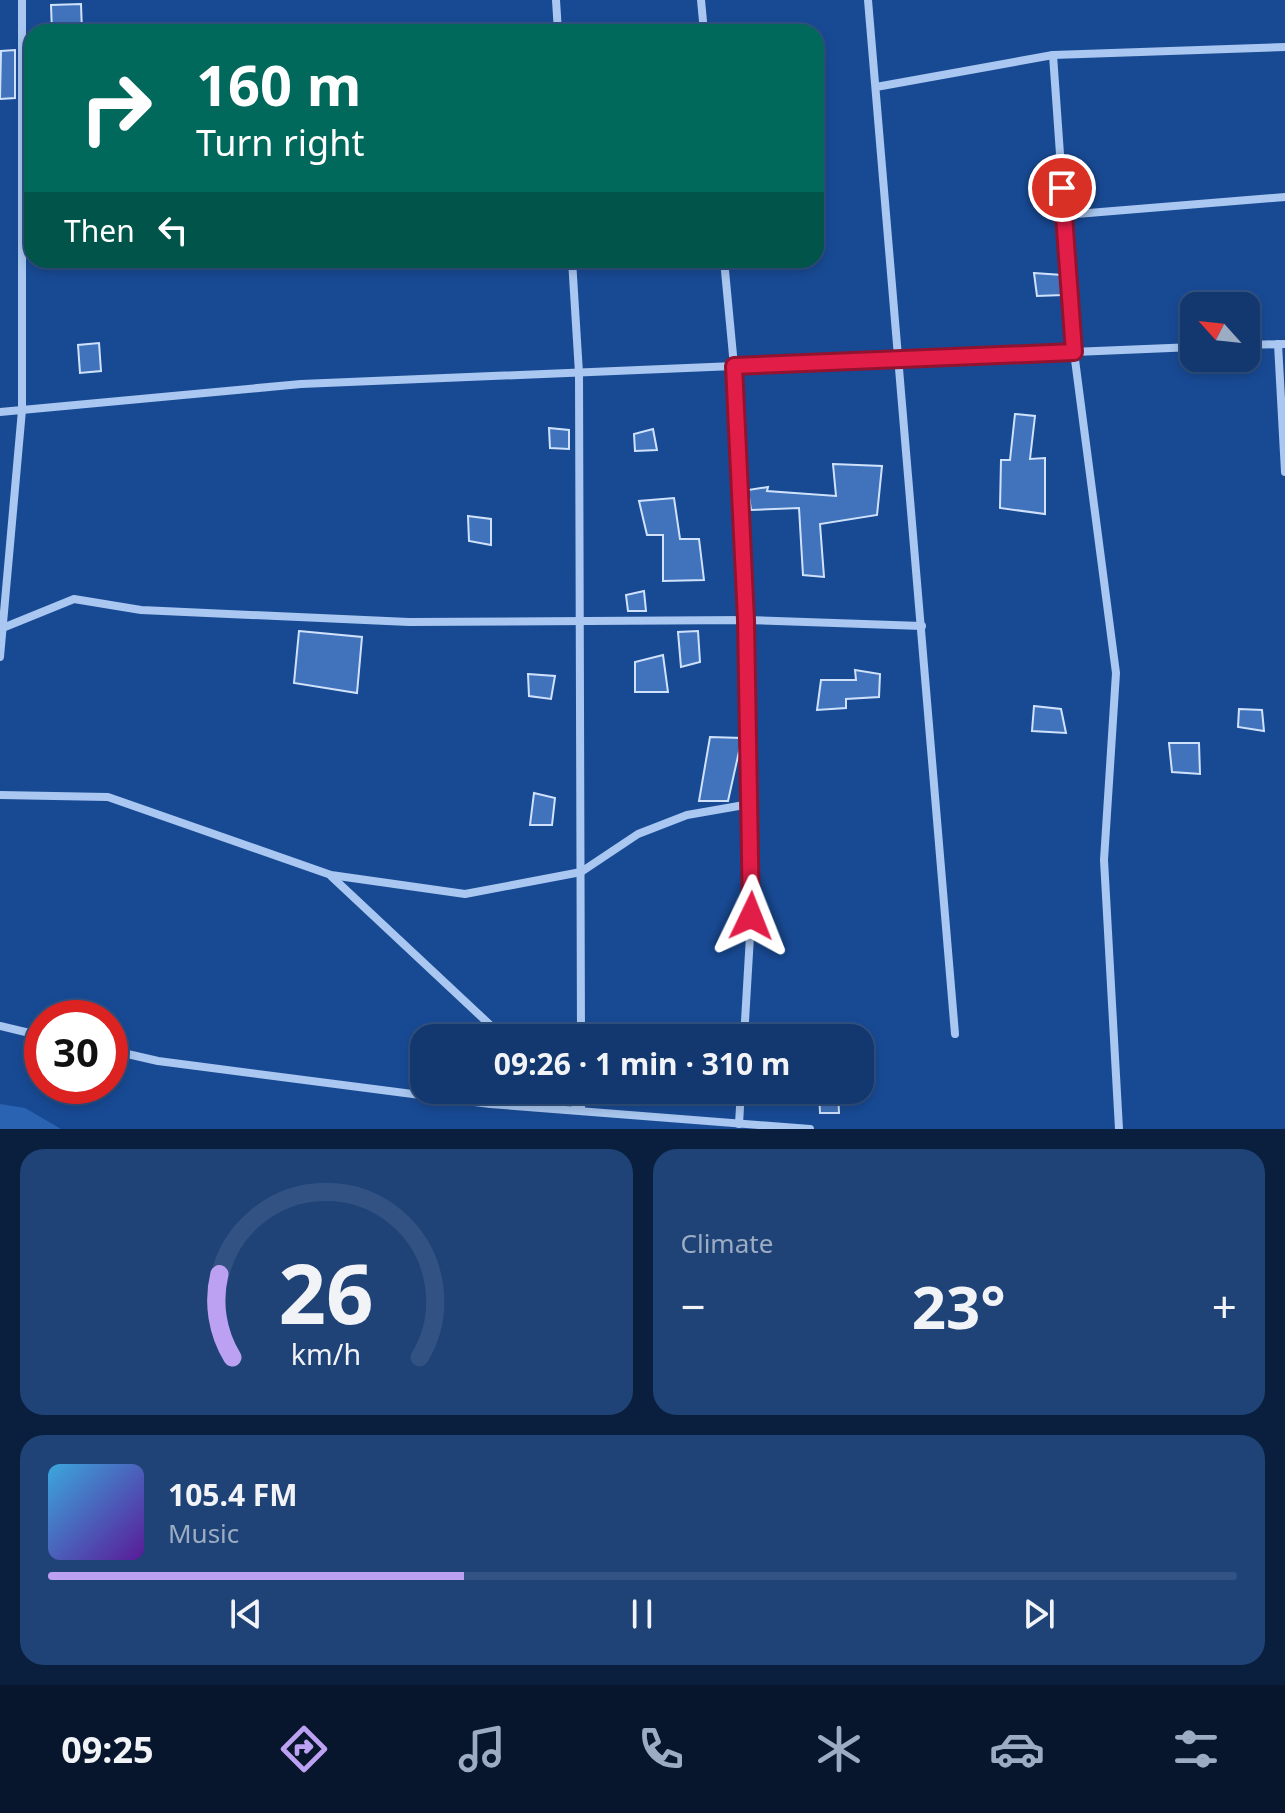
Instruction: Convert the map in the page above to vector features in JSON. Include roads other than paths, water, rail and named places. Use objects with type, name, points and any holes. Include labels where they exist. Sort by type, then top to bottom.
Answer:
[{"type":"street","points":[[0,657],[22,410],[22,0]]},
{"type":"street","points":[[556,0],[558,24]]},
{"type":"street","points":[[701,0],[703,24]]},
{"type":"street","points":[[868,0],[955,1034]]},
{"type":"street","points":[[876,87],[1053,55],[1285,47]]},
{"type":"street","points":[[1053,55],[1074,352],[1116,673],[1104,860],[1119,1129]]},
{"type":"street","points":[[1064,215],[1285,197]]},
{"type":"street","points":[[572,268],[579,373],[582,621],[581,1024]]},
{"type":"street","points":[[725,268],[734,366],[746,620],[753,885],[745,1024]]},
{"type":"street","points":[[1260,345],[1282,344],[1285,472]]},
{"type":"street","points":[[0,412],[301,384],[1180,348]]},
{"type":"street","points":[[2,628],[74,599],[141,610],[409,622],[746,620],[922,626]]},
{"type":"street","points":[[0,795],[108,797],[331,875],[465,894],[581,872],[638,834],[687,815],[750,804]]},
{"type":"street","points":[[331,875],[489,1024]]},
{"type":"street","points":[[0,1026],[24,1032]]},
{"type":"street","points":[[128,1054],[158,1061],[458,1100],[810,1129]]},
{"type":"street","points":[[574,1104],[581,1111]]},
{"type":"street","points":[[581,1104],[581,1111]]},
{"type":"street","points":[[739,1124],[740,1104]]}]
